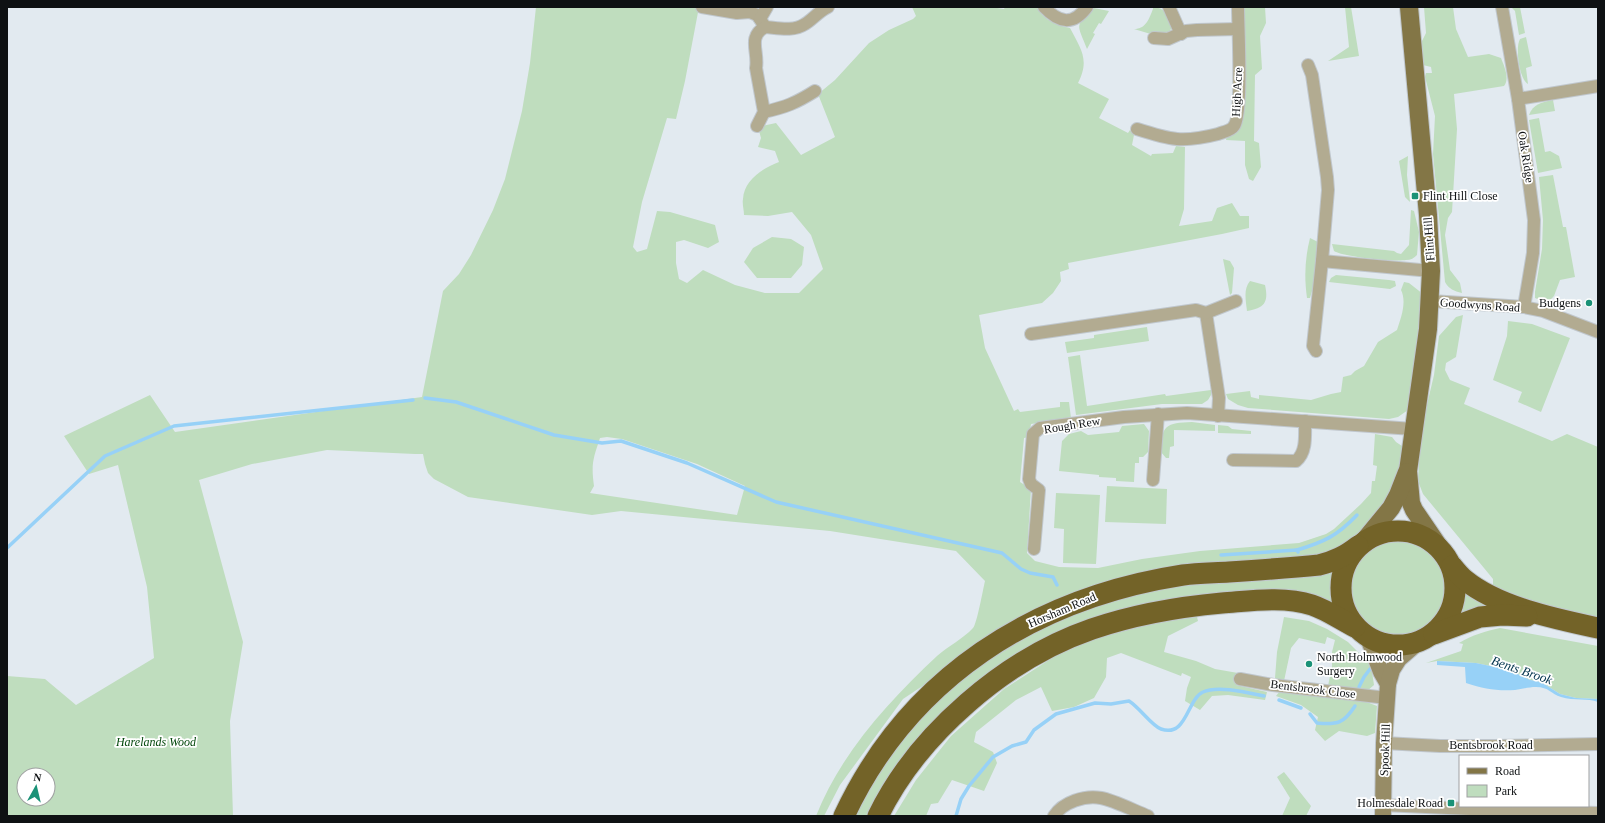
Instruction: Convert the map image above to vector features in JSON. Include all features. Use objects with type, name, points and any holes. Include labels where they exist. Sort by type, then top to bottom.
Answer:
[{"type":"highway","points":[[1362,632],[1347,611],[1342,596],[1342,578],[1347,564],[1360,544],[1380,533],[1393,530],[1412,532],[1426,538],[1447,558],[1464,580],[1485,594],[1542,616],[1598,628]]},
{"type":"highway","name":"Horsham Road","points":[[844,816],[871,767],[888,742],[934,690],[988,647],[1038,619],[1075,603],[1109,591],[1145,582],[1185,575],[1319,564],[1335,561],[1344,557],[1360,544]]},
{"type":"highway","points":[[1423,639],[1440,627],[1447,617],[1454,602],[1456,584],[1447,558]]},
{"type":"highway","points":[[878,816],[897,783],[919,753],[947,721],[972,699],[1002,676],[1027,660],[1060,643],[1091,630],[1132,618],[1169,610],[1211,604],[1276,600],[1297,602],[1313,606],[1362,632],[1392,645],[1406,645],[1480,617],[1502,615],[1542,616]]},
{"type":"main road","name":"Flint Hill","points":[[1409,7],[1428,215],[1431,271],[1428,329],[1408,471],[1411,503],[1414,510],[1447,558]]},
{"type":"main road","name":"Flint Hill","points":[[1360,544],[1391,508],[1408,471]]},
{"type":"street","points":[[702,7],[736,13],[750,12],[757,15],[762,23],[785,30],[803,26],[821,10],[828,7]]},
{"type":"street","points":[[757,126],[764,112],[756,68],[757,62],[754,40],[762,23],[767,7]]},
{"type":"street","points":[[1044,7],[1050,13],[1063,20],[1072,20],[1082,14],[1087,7]]},
{"type":"street","points":[[1169,7],[1181,34]]},
{"type":"street","name":"High Acre","points":[[1137,129],[1172,140],[1185,140],[1221,133],[1234,127],[1237,118],[1239,94],[1238,7]]},
{"type":"street","name":"Oak Ridge","points":[[1502,7],[1518,99],[1534,220],[1533,253],[1524,308]]},
{"type":"street","points":[[1154,38],[1168,39],[1196,30],[1238,29]]},
{"type":"street","points":[[1308,65],[1312,75],[1327,177],[1327,202],[1322,261],[1314,324],[1313,346],[1316,351]]},
{"type":"street","points":[[1518,99],[1598,86]]},
{"type":"street","points":[[764,112],[783,108],[798,102],[815,90]]},
{"type":"street","points":[[1322,261],[1431,271]]},
{"type":"street","points":[[1031,334],[1196,310],[1206,313],[1236,301]]},
{"type":"street","name":"Goodwyns Road","points":[[1430,301],[1524,308],[1543,311],[1598,332]]},
{"type":"street","points":[[1206,313],[1219,398],[1218,416]]},
{"type":"street","name":"Rough Rew","points":[[1034,548],[1039,490],[1029,479],[1033,434],[1040,428],[1158,414],[1187,413],[1413,429]]},
{"type":"street","points":[[1153,480],[1158,414]]},
{"type":"street","points":[[1234,460],[1296,462],[1301,458],[1303,452],[1305,421]]},
{"type":"street","points":[[1362,632],[1381,672],[1387,691]]},
{"type":"street","name":"Spook Hill","points":[[1383,810],[1384,743],[1387,691],[1392,670],[1399,659],[1423,639]]},
{"type":"street","name":"Bentsbrook Close","points":[[1240,679],[1273,685],[1387,691]]},
{"type":"street","name":"Bentsbrook Road","points":[[1384,743],[1478,746],[1598,744]]},
{"type":"street","points":[[1054,816],[1057,811],[1070,802],[1085,797],[1101,798],[1148,816]]},
{"type":"street","points":[[1383,810],[1598,813]]},
{"type":"green space","name":"Harelands Wood","points":[[536,7],[699,7],[676,119],[667,118],[642,202],[633,247],[637,252],[647,249],[657,211],[670,212],[715,225],[719,242],[708,248],[684,240],[676,242],[676,263],[679,279],[687,283],[703,270],[735,285],[765,293],[799,293],[823,269],[811,235],[792,212],[768,216],[744,215],[743,201],[744,192],[747,186],[761,171],[779,162],[775,151],[758,147],[761,138],[758,127],[776,123],[801,155],[835,137],[818,94],[835,80],[869,43],[889,30],[913,19],[916,16],[912,7],[990,7],[1004,9],[1005,7],[1037,7],[1046,18],[1060,26],[1070,28],[1081,49],[1084,61],[1082,75],[1078,83],[1109,99],[1099,118],[1128,133],[1130,130],[1134,135],[1132,145],[1151,156],[1152,154],[1173,153],[1176,146],[1185,147],[1184,209],[1179,226],[1212,221],[1217,208],[1232,203],[1240,216],[1249,216],[1249,228],[1068,263],[1069,269],[1060,272],[1061,281],[1053,293],[1042,303],[979,315],[985,348],[1014,411],[1018,409],[1020,412],[1060,407],[1060,402],[1069,402],[1071,418],[1031,424],[1029,437],[1024,438],[1020,482],[1031,489],[1027,553],[1035,561],[1059,567],[1098,568],[1142,559],[1200,551],[1299,543],[1326,534],[1334,529],[1371,493],[1372,481],[1375,481],[1377,466],[1373,465],[1375,434],[1392,437],[1396,442],[1405,448],[1397,478],[1382,504],[1384,507],[1337,555],[1159,574],[963,659],[959,655],[933,679],[903,699],[840,785],[824,816],[816,816],[826,793],[852,750],[884,710],[941,652],[969,632],[975,625],[985,581],[956,551],[830,531],[621,511],[592,515],[468,497],[434,479],[428,473],[423,454],[327,450],[252,464],[199,480],[243,642],[230,721],[233,816],[7,816],[7,676],[45,679],[76,705],[154,658],[147,587],[118,465],[89,474],[64,436],[150,395],[175,432],[422,397],[443,291],[459,274],[471,255],[493,210],[505,179],[522,111],[530,63]],"holes":[[[607,437],[622,439],[697,464],[745,486],[737,515],[590,493],[594,486],[593,462],[600,438]]]},
{"type":"green space","points":[[1153,7],[1162,10],[1169,16],[1172,25],[1168,34],[1154,35],[1134,29],[1138,29],[1146,23],[1152,13]]},
{"type":"green space","points":[[1245,7],[1265,7],[1266,23],[1260,36],[1262,69],[1255,75],[1254,141],[1259,143],[1261,167],[1253,181],[1249,179],[1245,165],[1245,141],[1226,140],[1227,135],[1236,130]]},
{"type":"green space","points":[[1345,7],[1351,7],[1359,56],[1328,61],[1349,47]]},
{"type":"green space","points":[[1424,7],[1453,7],[1456,29],[1468,57],[1489,54],[1501,58],[1505,68],[1506,83],[1504,86],[1454,94],[1457,129],[1452,212],[1448,218],[1445,235],[1450,270],[1460,283],[1462,293],[1452,289],[1445,282],[1433,154],[1435,116],[1425,77],[1426,73],[1432,73],[1431,67],[1423,65],[1421,43],[1426,33]]},
{"type":"green space","points":[[1511,7],[1520,7],[1525,33],[1519,35],[1515,11]]},
{"type":"green space","points":[[1094,8],[1109,11],[1093,33],[1095,34],[1087,49],[1079,26],[1080,22]]},
{"type":"green space","points":[[1526,37],[1532,66],[1526,68],[1528,84],[1522,76],[1518,55],[1520,39]]},
{"type":"green space","points":[[1553,100],[1555,111],[1529,115],[1535,106]]},
{"type":"green space","points":[[1539,118],[1545,152],[1550,151],[1559,156],[1562,168],[1538,173],[1529,120]]},
{"type":"green space","points":[[1408,156],[1407,175],[1410,202],[1405,197],[1399,161]]},
{"type":"green space","points":[[1553,175],[1563,227],[1566,227],[1575,277],[1560,280],[1554,296],[1547,303],[1535,298],[1542,249],[1543,220],[1539,177]]},
{"type":"green space","points":[[1411,210],[1414,211],[1419,232],[1417,255],[1412,259],[1380,260],[1358,257],[1334,251],[1332,244],[1394,251],[1401,254],[1409,245]]},
{"type":"green space","points":[[772,237],[791,239],[804,247],[802,265],[791,278],[757,278],[744,262],[753,248]]},
{"type":"green space","points":[[1310,238],[1318,242],[1314,284],[1310,298],[1307,298],[1306,268]]},
{"type":"green space","points":[[1223,259],[1230,261],[1234,268],[1232,293],[1230,295]]},
{"type":"green space","points":[[1336,275],[1395,281],[1396,286],[1390,289],[1329,282],[1331,278]]},
{"type":"green space","points":[[1250,281],[1265,285],[1266,300],[1264,304],[1258,308],[1247,311],[1246,288]]},
{"type":"green space","points":[[1404,282],[1409,283],[1423,294],[1421,323],[1408,410],[1398,417],[1389,419],[1248,408],[1238,405],[1228,399],[1226,394],[1250,391],[1251,397],[1259,399],[1259,395],[1311,400],[1341,392],[1343,377],[1351,375],[1364,366],[1378,342],[1397,330],[1403,310],[1403,295],[1401,290]]},
{"type":"green space","points":[[1463,315],[1456,357],[1446,363],[1445,370],[1450,380],[1470,388],[1464,404],[1552,441],[1567,434],[1598,447],[1598,621],[1537,606],[1493,587],[1493,579],[1423,494],[1418,481],[1421,430],[1434,375],[1439,336],[1456,317]]},
{"type":"green space","points":[[1508,321],[1532,324],[1570,338],[1541,412],[1518,402],[1522,392],[1493,380],[1507,336]]},
{"type":"green space","points":[[1147,327],[1149,341],[1067,353],[1065,342],[1094,338],[1094,335]]},
{"type":"green space","points":[[1080,355],[1087,406],[1165,394],[1166,396],[1211,390],[1211,395],[1208,400],[1202,404],[1162,404],[1076,415],[1068,357]]},
{"type":"green space","points":[[1192,422],[1215,425],[1215,431],[1174,430],[1174,446],[1170,447],[1169,458],[1166,458],[1161,452],[1162,436],[1164,431],[1167,427],[1176,423]]},
{"type":"green space","points":[[1144,424],[1149,431],[1148,452],[1143,457],[1139,457],[1139,463],[1135,463],[1134,482],[1116,481],[1116,478],[1099,477],[1099,475],[1059,471],[1062,441],[1069,434],[1081,431],[1088,435],[1119,432],[1122,426]]},
{"type":"green space","points":[[1218,425],[1228,426],[1232,429],[1251,431],[1251,434],[1218,433]]},
{"type":"green space","points":[[1107,486],[1167,489],[1166,524],[1105,522]]},
{"type":"green space","points":[[1056,493],[1100,495],[1096,564],[1063,563],[1064,529],[1054,528]]},
{"type":"green space","points":[[1398,541],[1416,544],[1431,555],[1442,570],[1445,588],[1442,606],[1431,621],[1416,632],[1398,635],[1380,632],[1365,621],[1354,606],[1351,588],[1354,570],[1365,555],[1380,544]]},
{"type":"green space","points":[[1337,567],[1333,588],[1336,608],[1204,598],[1012,660],[870,816],[852,816],[902,736],[973,667],[1047,622],[1163,586]]},
{"type":"green space","points":[[1464,589],[1495,605],[1456,619],[1463,599]]},
{"type":"green space","points":[[1197,617],[1198,621],[1168,636],[1164,652],[1196,661],[1215,669],[1238,673],[1236,685],[1267,692],[1265,700],[1228,695],[1212,696],[1200,710],[1185,701],[1187,688],[1191,677],[1182,673],[1181,676],[1121,653],[1107,658],[1106,677],[1094,698],[1074,707],[1052,711],[1041,687],[1016,700],[976,732],[974,742],[993,752],[997,763],[984,791],[952,780],[938,803],[931,804],[926,816],[894,816],[916,780],[951,736],[1004,689],[1055,656],[1096,638],[1161,621]]},
{"type":"green space","points":[[1284,617],[1309,621],[1327,629],[1348,642],[1371,665],[1374,685],[1367,691],[1328,686],[1335,640],[1327,637],[1325,644],[1299,638],[1291,648],[1284,681],[1275,678],[1277,652]]},
{"type":"green space","points":[[1500,628],[1598,646],[1598,699],[1576,698],[1560,694],[1541,682],[1530,680],[1509,670],[1476,663],[1437,661],[1426,663],[1461,651],[1463,644],[1459,643],[1469,638]]},
{"type":"green space","points":[[1280,691],[1364,701],[1377,706],[1375,733],[1367,736],[1339,731],[1325,741],[1315,730],[1318,717],[1301,705],[1276,696]]},
{"type":"green space","points":[[1284,772],[1311,806],[1306,816],[1282,816],[1290,798],[1277,777]]},
{"type":"water","points":[[1437,661],[1476,663],[1509,670],[1530,680],[1541,682],[1560,694],[1576,698],[1598,699],[1598,702],[1561,697],[1547,689],[1540,687],[1515,690],[1496,690],[1479,687],[1466,683],[1465,667],[1437,665]]},
{"type":"waterway","points":[[425,398],[456,402],[554,435],[602,443],[621,441],[687,463],[776,502],[1002,553],[1021,569],[1030,573],[1053,577],[1057,585]]},
{"type":"waterway","points":[[7,548],[105,456],[174,426],[413,400]]},
{"type":"waterway","points":[[1297,550],[1330,537],[1343,528],[1357,515]]},
{"type":"waterway","points":[[1221,555],[1297,550],[1298,552]]},
{"type":"waterway","name":"Bents Brook","points":[[1359,687],[1370,669]]},
{"type":"waterway","name":"Bents Brook","points":[[956,816],[961,799],[969,786],[993,757],[1012,746],[1026,742],[1034,730],[1056,714],[1095,703],[1111,704],[1129,701],[1157,727],[1170,730],[1176,728],[1181,723],[1193,702],[1203,692],[1225,689],[1264,696]]},
{"type":"waterway","name":"Bents Brook","points":[[1279,700],[1301,708]]},
{"type":"waterway","name":"Bents Brook","points":[[1310,714],[1317,723],[1330,724],[1340,722],[1355,706]]},
{"type":"place","name":"Flint Hill Close","points":[[1415,196]]},
{"type":"place","name":"Budgens","points":[[1589,303]]},
{"type":"place","name":"North Holmwood Surgery","points":[[1309,664]]},
{"type":"place","name":"Holmesdale Road","points":[[1451,803]]}]
